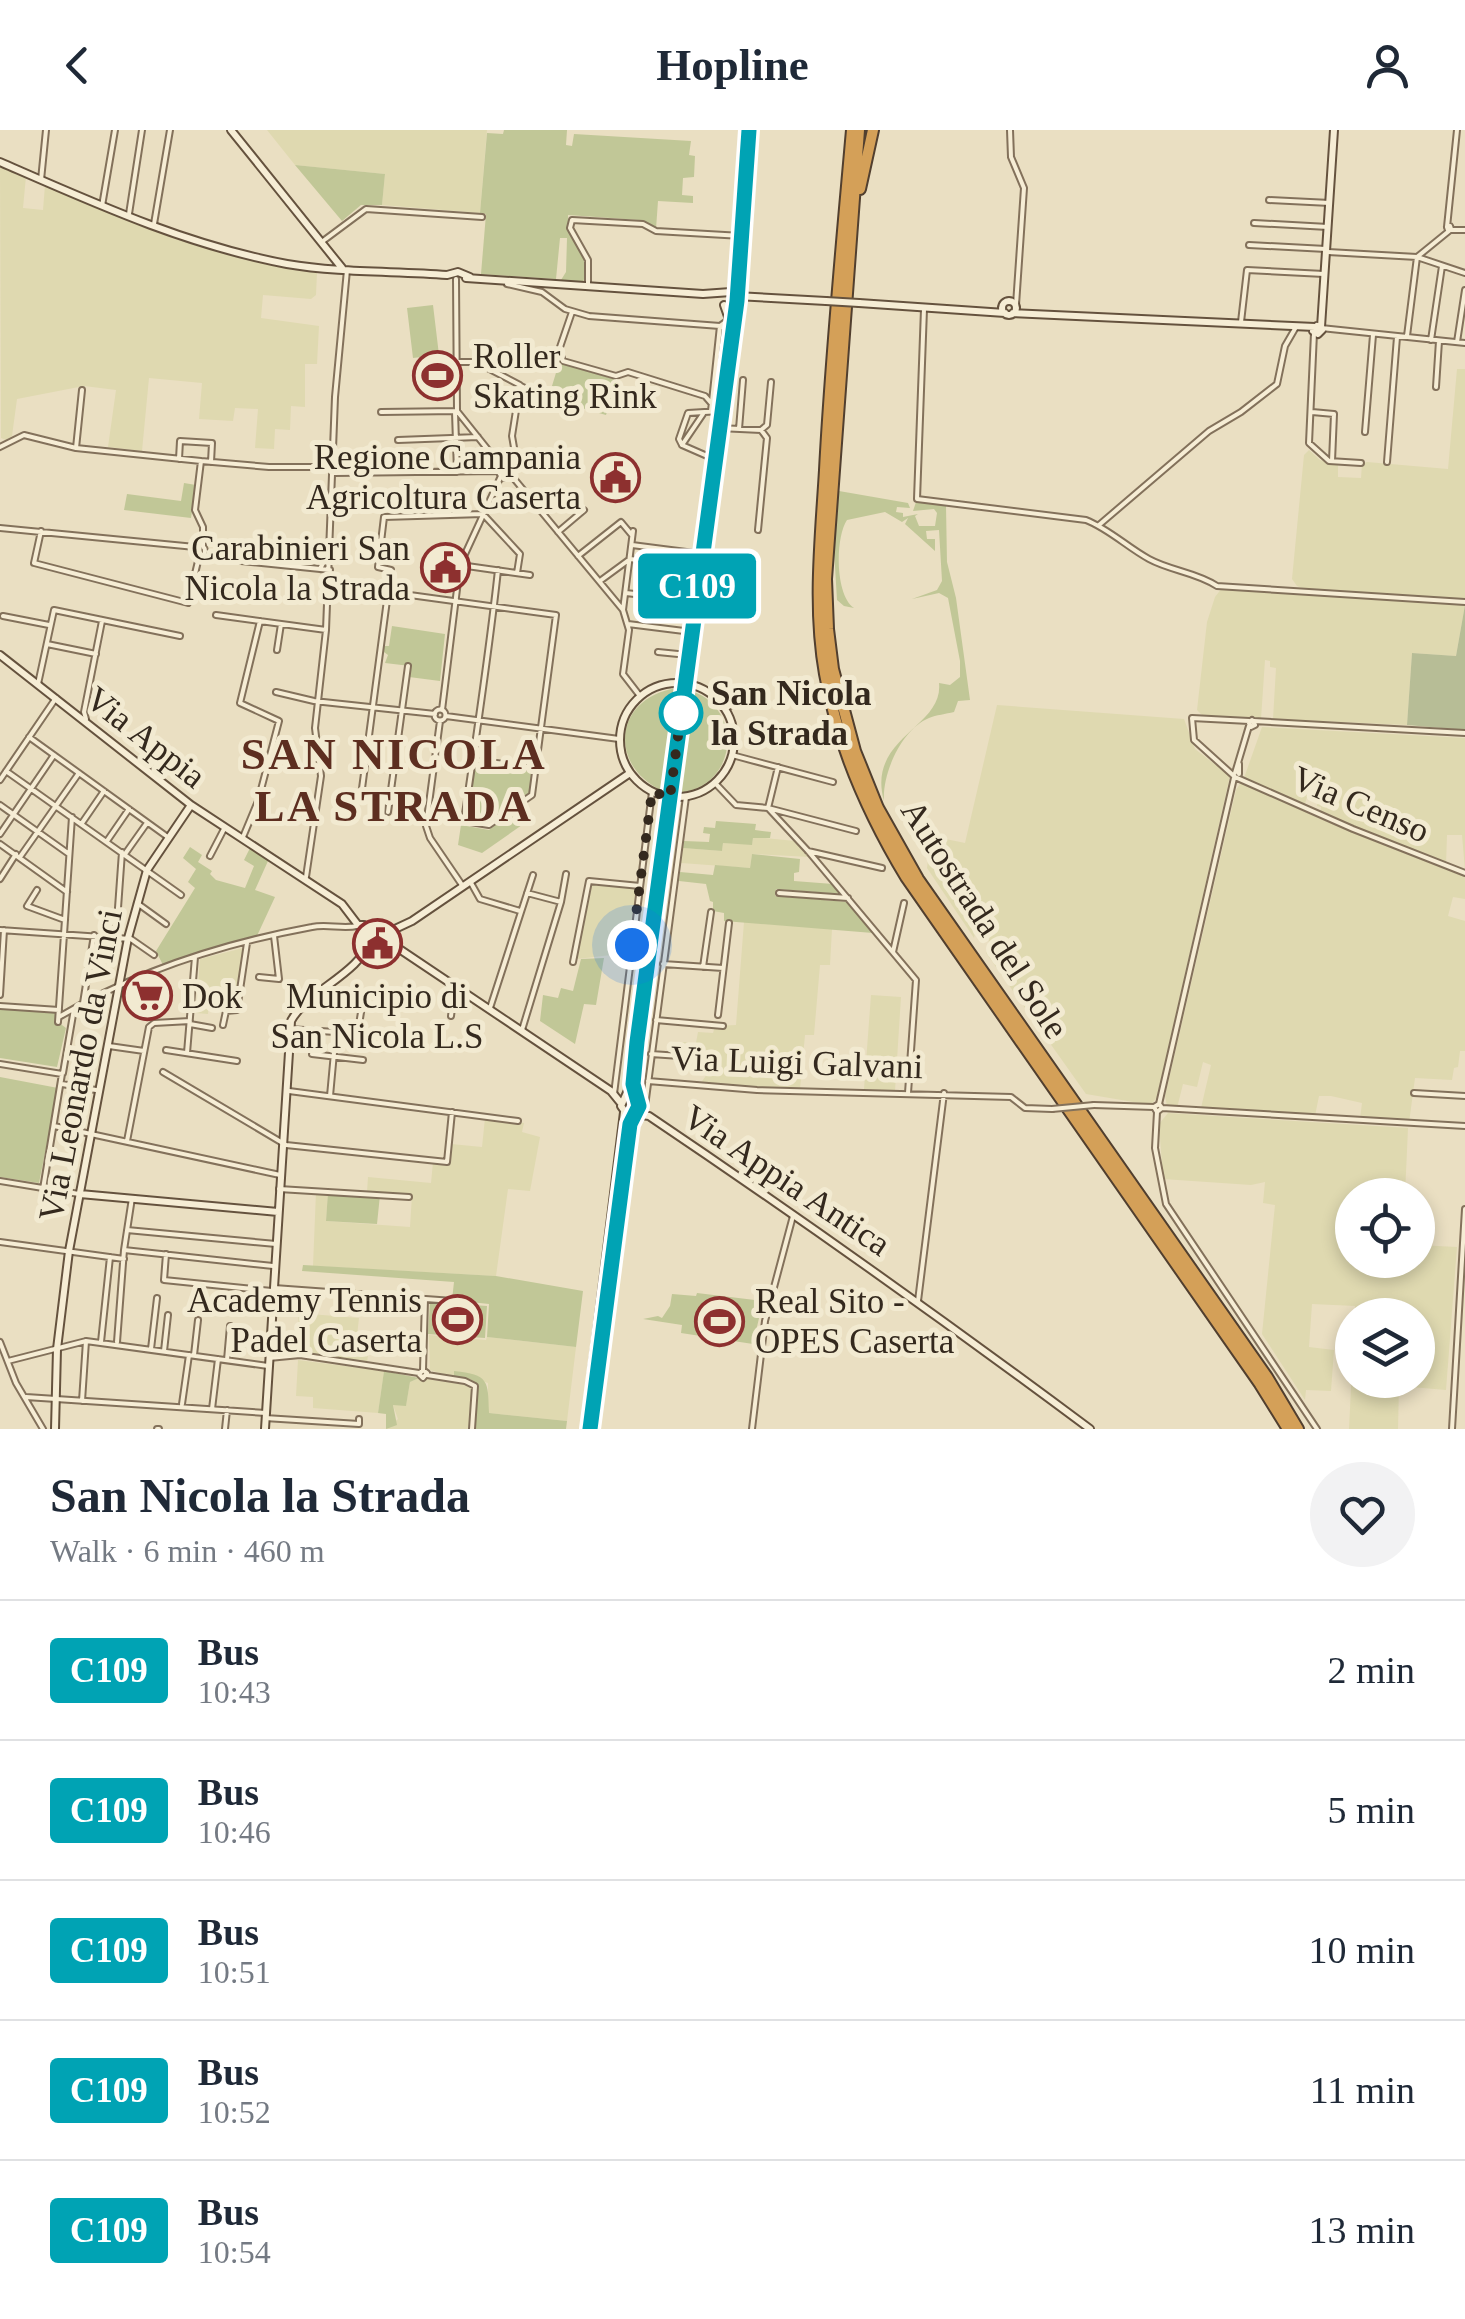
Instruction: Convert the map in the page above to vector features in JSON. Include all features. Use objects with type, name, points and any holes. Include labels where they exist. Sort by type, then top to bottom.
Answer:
[{"type":"highway","name":"Autostrada del Sole","points":[[855,130],[826,578],[833,669],[855,751],[878,808],[918,879],[1267,1377],[1298,1429]]},
{"type":"highway","name":"Autostrada del Sole","points":[[855,130],[828,412],[818,580],[826,674],[847,754],[871,814],[906,876],[984,993],[1228,1336],[1288,1429]]},
{"type":"highway","points":[[851,234],[873,130]]},
{"type":"street","points":[[41,180],[46,130]]},
{"type":"street","points":[[102,206],[115,130]]},
{"type":"street","points":[[129,217],[142,130]]},
{"type":"street","points":[[154,228],[170,130]]},
{"type":"street","points":[[231,130],[345,269],[337,373],[332,547],[315,728],[321,776],[306,882]]},
{"type":"street","points":[[729,342],[750,130]]},
{"type":"street","points":[[1010,130],[1011,157],[1023,182],[1017,290],[1010,308]]},
{"type":"street","points":[[1334,130],[1309,443],[1318,454],[1332,461],[1361,463]]},
{"type":"street","points":[[1406,338],[1417,257],[1450,227],[1457,130]]},
{"type":"street","points":[[0,162],[154,228],[254,257],[345,269],[703,294],[730,292],[736,300]]},
{"type":"street","points":[[1269,200],[1330,204]]},
{"type":"street","points":[[322,242],[366,209],[482,217]]},
{"type":"street","points":[[588,285],[588,260],[570,228],[572,220],[643,224],[656,231],[742,236]]},
{"type":"street","points":[[1254,223],[1328,226]]},
{"type":"street","points":[[1450,227],[1465,230]]},
{"type":"street","points":[[1249,245],[1417,257],[1465,273]]},
{"type":"street","points":[[1430,340],[1442,265]]},
{"type":"street","points":[[587,1429],[625,1124],[624,1103],[633,1078],[721,412],[730,330],[724,294],[738,266]]},
{"type":"street","points":[[1241,323],[1247,270],[1324,274]]},
{"type":"street","points":[[456,277],[457,472]]},
{"type":"street","points":[[488,278],[542,292],[572,312],[590,316],[730,330]]},
{"type":"street","points":[[542,292],[549,282]]},
{"type":"street","points":[[1456,342],[1465,290]]},
{"type":"street","points":[[703,294],[731,307],[736,300],[756,298],[991,312],[1010,308],[1296,326],[1465,343]]},
{"type":"street","points":[[924,309],[915,498],[1086,520],[1151,561],[1218,586],[1465,602]]},
{"type":"street","points":[[572,312],[559,350],[562,360],[616,376],[628,372],[705,396],[713,392]]},
{"type":"street","points":[[682,445],[711,408],[720,326],[729,315]]},
{"type":"street","points":[[1099,525],[1209,431],[1277,384],[1286,346],[1296,326]]},
{"type":"street","points":[[1365,432],[1373,335]]},
{"type":"street","points":[[1387,462],[1397,337]]},
{"type":"street","points":[[1436,387],[1439,341]]},
{"type":"street","points":[[458,362],[476,362],[540,395]]},
{"type":"street","points":[[739,429],[743,380]]},
{"type":"street","points":[[719,428],[761,430],[768,425],[771,382]]},
{"type":"street","points":[[510,475],[516,459],[512,436],[520,385]]},
{"type":"street","points":[[76,448],[82,390]]},
{"type":"street","points":[[705,396],[711,408],[721,412]]},
{"type":"street","points":[[381,412],[456,411]]},
{"type":"street","points":[[456,411],[500,471],[510,475],[623,610],[628,624],[623,674],[640,696]]},
{"type":"street","points":[[1311,412],[1334,414],[1332,461]]},
{"type":"street","points":[[703,414],[688,413],[679,439],[682,445],[714,460]]},
{"type":"street","points":[[758,530],[768,438],[761,430]]},
{"type":"street","points":[[0,445],[24,434],[76,448],[269,467],[457,472],[512,467]]},
{"type":"street","points":[[398,440],[478,437]]},
{"type":"street","points":[[178,459],[180,441],[212,443],[211,462]]},
{"type":"street","points":[[40,531],[34,562],[188,603],[202,553],[203,532],[195,510],[201,461]]},
{"type":"street","points":[[462,885],[426,826],[443,719],[460,565],[500,471]]},
{"type":"street","points":[[558,532],[584,510]]},
{"type":"street","points":[[361,796],[391,570],[378,568],[384,517],[483,514],[520,554],[517,573]]},
{"type":"street","points":[[578,556],[621,522],[633,533],[623,610]]},
{"type":"street","points":[[0,528],[195,548],[214,557],[330,570]]},
{"type":"street","points":[[195,548],[203,532]]},
{"type":"street","points":[[632,546],[702,554]]},
{"type":"street","points":[[320,569],[332,547]]},
{"type":"street","points":[[195,548],[202,553]]},
{"type":"street","points":[[600,581],[630,559],[700,568]]},
{"type":"street","points":[[460,565],[530,575]]},
{"type":"street","points":[[388,592],[494,608],[556,615],[532,795],[490,825],[464,821],[494,608],[498,570]]},
{"type":"street","points":[[626,594],[695,601]]},
{"type":"street","points":[[38,684],[54,610],[180,636]]},
{"type":"street","points":[[216,615],[326,630]]},
{"type":"street","points":[[3,616],[49,624]]},
{"type":"street","points":[[87,724],[84,712],[102,620]]},
{"type":"street","points":[[241,840],[258,801],[279,721],[240,702],[260,621]]},
{"type":"street","points":[[276,650],[281,624]]},
{"type":"street","points":[[628,624],[684,631]]},
{"type":"street","points":[[46,644],[96,654]]},
{"type":"street","points":[[658,652],[688,655]]},
{"type":"street","name":"Via Appia","points":[[0,655],[191,805],[342,904],[356,926],[364,925],[490,1008],[624,1103]]},
{"type":"street","points":[[388,812],[408,666]]},
{"type":"street","points":[[685,683],[712,694],[726,709],[734,732],[732,756],[715,783],[686,797],[670,797],[652,792],[630,774],[620,739],[623,720],[640,696],[661,685],[685,683]]},
{"type":"street","points":[[726,709],[760,688]]},
{"type":"street","points":[[276,692],[435,714],[443,719],[620,739]]},
{"type":"street","points":[[0,780],[56,698]]},
{"type":"street","points":[[435,714],[442,710]]},
{"type":"street","points":[[74,712],[84,712]]},
{"type":"street","name":"Via Censo","points":[[1252,724],[1192,718],[1194,740],[1236,775],[1322,816],[1465,874]]},
{"type":"street","points":[[1317,1429],[1166,1204],[1155,1148],[1158,1108],[1232,791],[1252,724],[1465,733]]},
{"type":"street","points":[[29,737],[169,838]]},
{"type":"street","points":[[0,834],[54,755]]},
{"type":"street","points":[[732,756],[833,782]]},
{"type":"street","points":[[473,760],[536,768]]},
{"type":"street","points":[[768,808],[778,768]]},
{"type":"street","points":[[6,771],[181,895]]},
{"type":"street","points":[[0,879],[79,773]]},
{"type":"street","points":[[265,1429],[289,1029],[298,1010],[350,970],[377,936],[412,921],[630,774]]},
{"type":"street","points":[[715,783],[736,805],[768,808],[856,831]]},
{"type":"street","points":[[84,825],[104,791]]},
{"type":"street","points":[[613,1093],[652,792]]},
{"type":"street","points":[[646,1114],[686,797]]},
{"type":"street","points":[[0,805],[68,854]]},
{"type":"street","name":"Via Leonardo da Vinci","points":[[55,1429],[58,1349],[70,1250],[128,938],[147,870],[191,805]]},
{"type":"street","points":[[768,808],[916,980],[908,1093]]},
{"type":"street","points":[[107,841],[129,810]]},
{"type":"street","points":[[59,1016],[72,816]]},
{"type":"street","points":[[116,936],[124,853],[148,823]]},
{"type":"street","points":[[70,827],[84,825]]},
{"type":"street","points":[[210,856],[224,829]]},
{"type":"street","points":[[0,844],[67,892]]},
{"type":"street","points":[[808,851],[882,868]]},
{"type":"street","points":[[522,1030],[566,874]]},
{"type":"street","points":[[490,1008],[533,875]]},
{"type":"street","points":[[470,880],[480,900],[520,911]]},
{"type":"street","points":[[573,962],[589,881],[640,886]]},
{"type":"street","points":[[37,890],[27,906],[66,920]]},
{"type":"street","points":[[526,893],[561,902]]},
{"type":"street","points":[[779,893],[848,898]]},
{"type":"street","points":[[893,952],[904,903]]},
{"type":"street","points":[[137,904],[166,924]]},
{"type":"street","points":[[703,967],[711,912]]},
{"type":"street","points":[[718,1016],[729,923]]},
{"type":"street","points":[[0,1006],[59,1016],[83,1002],[195,957],[317,926],[356,926]]},
{"type":"street","points":[[0,995],[2,930],[116,936],[128,938],[154,954]]},
{"type":"street","points":[[83,1002],[94,935]]},
{"type":"street","points":[[259,977],[279,978],[274,936]]},
{"type":"street","points":[[223,1025],[226,1010],[237,1010],[247,943]]},
{"type":"street","points":[[186,1052],[195,957]]},
{"type":"street","points":[[663,964],[724,968]]},
{"type":"street","points":[[451,1016],[455,986]]},
{"type":"street","points":[[358,1033],[362,1006]]},
{"type":"street","points":[[42,1189],[74,1009]]},
{"type":"street","points":[[656,1020],[723,1026]]},
{"type":"street","points":[[127,1140],[150,1025],[190,1023],[212,1028]]},
{"type":"street","points":[[289,1029],[382,1035]]},
{"type":"street","points":[[330,1096],[336,1031]]},
{"type":"street","points":[[109,1046],[145,1052]]},
{"type":"street","points":[[166,1050],[237,1061]]},
{"type":"street","points":[[312,1054],[363,1060]]},
{"type":"street","points":[[652,1054],[709,1058]]},
{"type":"street","points":[[0,1064],[62,1074]]},
{"type":"street","points":[[163,1072],[282,1143],[447,1162],[452,1112]]},
{"type":"street","name":"Via Appia Antica","points":[[633,1078],[646,1114],[918,1302],[1090,1429]]},
{"type":"street","name":"Via Luigi Galvani","points":[[648,1081],[757,1090],[1011,1097],[1025,1108],[1158,1108],[1465,1126]]},
{"type":"street","points":[[62,1084],[100,1090]]},
{"type":"street","points":[[286,1091],[518,1120]]},
{"type":"street","points":[[918,1302],[944,1093]]},
{"type":"street","points":[[1414,1093],[1465,1096]]},
{"type":"street","points":[[587,1429],[630,1124],[638,1100],[624,1103]]},
{"type":"street","name":"Via Appia Antica","points":[[624,1103],[634,1113],[646,1114]]},
{"type":"street","points":[[54,1126],[280,1175]]},
{"type":"street","points":[[0,1181],[80,1194],[278,1212]]},
{"type":"street","points":[[279,1189],[409,1197]]},
{"type":"street","points":[[117,1343],[132,1198]]},
{"type":"street","points":[[782,1208],[788,1233]]},
{"type":"street","points":[[1452,1429],[1465,1210]]},
{"type":"street","points":[[752,1429],[762,1334],[793,1216]]},
{"type":"street","points":[[788,1233],[797,1227],[810,1228]]},
{"type":"street","points":[[127,1230],[276,1244]]},
{"type":"street","points":[[0,1242],[126,1259]]},
{"type":"street","points":[[124,1250],[275,1266]]},
{"type":"street","points":[[166,1254],[164,1280],[453,1302]]},
{"type":"street","points":[[101,1342],[110,1257]]},
{"type":"street","points":[[151,1349],[157,1298]]},
{"type":"street","points":[[423,1372],[425,1299]]},
{"type":"street","points":[[164,1351],[168,1315]]},
{"type":"street","points":[[182,1407],[198,1320]]},
{"type":"street","points":[[228,1360],[230,1326]]},
{"type":"street","points":[[300,1356],[302,1331]]},
{"type":"street","points":[[82,1401],[86,1341]]},
{"type":"street","points":[[8,1361],[86,1341],[228,1360],[268,1362],[300,1356],[423,1372],[475,1386],[472,1429]]},
{"type":"street","points":[[0,1342],[43,1429]]},
{"type":"street","points":[[212,1409],[218,1358]]},
{"type":"street","points":[[26,1397],[226,1410],[358,1424],[359,1419]]},
{"type":"street","points":[[225,1429],[226,1410]]},
{"type":"shaded area","points":[[267,130],[487,130],[480,213],[382,205],[385,174],[295,165]]},
{"type":"shaded area","points":[[0,165],[26,176],[23,208],[43,210],[45,185],[178,240],[317,272],[316,295],[311,299],[263,295],[261,318],[319,326],[317,364],[305,364],[305,407],[291,406],[290,430],[275,429],[274,449],[255,448],[258,409],[235,408],[233,421],[199,419],[202,383],[149,378],[142,451],[108,447],[116,390],[84,386],[17,399],[12,436],[1,438]]},
{"type":"shaded area","points":[[1457,369],[1465,369],[1465,603],[1376,593],[1310,591],[1297,586],[1292,579],[1304,455],[1309,450],[1320,460],[1338,464],[1338,477],[1361,478],[1362,464],[1367,462],[1448,469]]},
{"type":"shaded area","points":[[1222,588],[1465,605],[1456,656],[1412,653],[1407,725],[1273,719],[1276,668],[1265,660],[1261,719],[1203,716],[1197,710],[1207,622]]},
{"type":"shaded area","points":[[997,705],[1184,719],[1195,749],[1230,776],[1157,1097],[1151,1105],[1086,1094],[986,953],[994,919],[979,916],[974,938],[927,868],[931,836],[965,843]]},
{"type":"shaded area","points":[[1262,727],[1465,738],[1465,870],[1462,835],[1447,835],[1446,865],[1320,814],[1321,807],[1317,806],[1322,771],[1315,771],[1304,807],[1244,778]]},
{"type":"shaded area","points":[[1242,781],[1318,818],[1465,875],[1465,899],[1453,897],[1448,916],[1465,921],[1465,1051],[1460,1051],[1452,1080],[1415,1078],[1409,1123],[1360,1119],[1362,1103],[1331,1096],[1319,1096],[1315,1116],[1201,1108],[1211,1065],[1203,1062],[1197,1087],[1183,1084],[1177,1108],[1167,1106],[1165,1096],[1236,790]]},
{"type":"shaded area","points":[[753,837],[795,841],[811,857],[752,854],[750,868],[681,863],[683,848],[722,851],[723,843],[752,844]]},
{"type":"shaded area","points":[[591,884],[636,888],[629,945],[613,943],[611,955],[577,959]]},
{"type":"shaded area","points":[[744,922],[832,929],[830,965],[820,965],[814,1035],[805,1035],[800,1089],[700,1084],[710,1070],[711,1057],[681,1054],[682,1042],[696,1043],[698,1032],[713,1033],[715,1026],[736,1025]]},
{"type":"shaded area","points":[[243,948],[237,995],[209,994],[208,1014],[196,1013],[200,959]]},
{"type":"shaded area","points":[[871,995],[901,997],[895,1091],[864,1089]]},
{"type":"shaded area","points":[[1168,1113],[1408,1128],[1406,1178],[1335,1178],[1335,1278],[1435,1278],[1435,1246],[1457,1247],[1446,1390],[1435,1389],[1435,1298],[1335,1298],[1335,1305],[1312,1304],[1309,1347],[1334,1350],[1331,1391],[1306,1390],[1305,1400],[1262,1334],[1275,1205],[1263,1203],[1265,1182],[1251,1185],[1163,1179],[1159,1124]]},
{"type":"shaded area","points":[[485,1118],[524,1123],[522,1132],[540,1137],[530,1191],[508,1189],[496,1276],[313,1266],[316,1192],[328,1192],[326,1221],[410,1227],[412,1195],[367,1192],[368,1177],[431,1183],[433,1162],[450,1163],[451,1144],[482,1147]]},
{"type":"shaded area","points":[[298,1313],[359,1318],[357,1336],[370,1337],[367,1363],[305,1354],[307,1330],[299,1328]]},
{"type":"shaded area","points":[[429,1335],[576,1347],[567,1421],[488,1413],[488,1383],[454,1372],[454,1377],[430,1370]]},
{"type":"shaded area","points":[[298,1360],[384,1371],[378,1413],[313,1408],[313,1397],[296,1396]]},
{"type":"shaded area","points":[[419,1378],[473,1389],[469,1429],[386,1429],[398,1419],[393,1405],[406,1405],[410,1382]]},
{"type":"shaded area","points":[[1350,1398],[1399,1398],[1398,1429],[1349,1429]]},
{"type":"green space","points":[[504,130],[567,130],[566,145],[572,146],[574,134],[691,141],[689,155],[695,156],[694,177],[683,178],[682,195],[693,196],[693,203],[658,201],[656,229],[639,220],[568,215],[585,264],[583,282],[561,280],[566,272],[567,238],[560,238],[556,279],[481,274],[486,214],[480,213],[487,133],[503,134]]},
{"type":"green space","points":[[295,165],[385,174],[382,205],[361,205],[342,221]]},
{"type":"green space","points":[[433,305],[439,355],[413,358],[407,308]]},
{"type":"green space","points":[[559,363],[617,380],[606,415],[548,399]]},
{"type":"green space","points":[[184,483],[196,485],[191,518],[124,510],[127,494],[181,501]]},
{"type":"green space","points":[[839,491],[908,503],[910,508],[897,507],[896,512],[903,513],[903,517],[918,514],[915,516],[919,526],[935,526],[937,513],[934,509],[913,511],[916,502],[946,506],[947,562],[970,700],[958,701],[954,712],[929,718],[910,732],[890,765],[884,801],[881,779],[886,762],[895,747],[930,711],[939,683],[950,685],[960,677],[960,661],[948,598],[939,593],[912,599],[937,590],[942,581],[939,530],[926,531],[927,539],[935,539],[935,551],[905,524],[908,518],[902,522],[885,512],[847,520],[840,540],[840,579],[854,608],[837,600],[834,550]]},
{"type":"green space","points":[[1465,605],[1465,730],[1407,725],[1412,653],[1456,656]]},
{"type":"green space","points":[[392,626],[445,634],[440,681],[409,677],[410,666],[385,663],[388,655],[384,646],[389,646]]},
{"type":"green space","points":[[678,688],[665,792],[646,781],[633,766],[625,734],[630,718],[641,704]]},
{"type":"green space","points":[[689,690],[708,700],[720,713],[727,747],[712,779],[696,789],[675,793]]},
{"type":"green space","points":[[475,763],[532,771],[530,792],[490,821],[467,818]]},
{"type":"green space","points":[[509,813],[522,825],[482,853],[458,845],[461,825],[489,830]]},
{"type":"green space","points":[[716,821],[756,824],[755,830],[771,832],[770,838],[753,838],[752,845],[723,843],[722,851],[683,848],[684,841],[709,842],[710,834],[703,833],[704,827],[715,828]]},
{"type":"green space","points":[[190,847],[202,855],[198,862],[212,871],[210,874],[216,880],[245,888],[254,866],[244,860],[250,848],[268,861],[255,890],[275,897],[256,938],[163,965],[156,951],[195,888],[188,882],[196,869],[183,858]]},
{"type":"green space","points":[[752,854],[800,859],[794,881],[833,884],[842,894],[776,889],[775,896],[848,902],[873,933],[724,921],[724,913],[713,911],[706,884],[679,881],[680,872],[713,875],[715,865],[750,868]]},
{"type":"green space","points":[[604,958],[596,1005],[584,1004],[575,1044],[540,1021],[543,995],[558,998],[561,988],[573,991],[581,959]]},
{"type":"green space","points":[[0,1009],[58,1012],[58,1022],[66,1028],[57,1067],[0,1058]]},
{"type":"green space","points":[[0,1077],[58,1088],[39,1183],[0,1177]]},
{"type":"green space","points":[[328,1192],[380,1195],[377,1224],[326,1221]]},
{"type":"green space","points":[[303,1265],[496,1276],[583,1291],[576,1347],[487,1337],[489,1304],[452,1300],[454,1282],[302,1271]]},
{"type":"green space","name":"Real Sito - OPES Caserta","points":[[672,1294],[763,1301],[753,1344],[681,1333],[682,1325],[643,1319],[662,1318]]},
{"type":"green space","name":"Academy Tennis Padel Caserta","points":[[430,1302],[487,1306],[485,1338],[428,1334]]},
{"type":"green space","points":[[384,1371],[419,1378],[410,1382],[406,1406],[393,1405],[397,1425],[386,1429],[386,1414],[378,1413]]},
{"type":"green space","points":[[454,1371],[484,1381],[489,1413],[567,1421],[566,1429],[473,1429],[478,1385],[470,1379],[454,1377]]},
{"type":"bus line","name":"C109","points":[[590,1429],[630,1124],[639,1106],[633,1084],[637,1042],[737,301],[749,130]]},
{"type":"place","name":"Roller Skating Rink","points":[[438,376]]},
{"type":"place","name":"Regione Campania Agricoltura Caserta","points":[[616,477]]},
{"type":"place","name":"Carabinieri San Nicola la Strada","points":[[445,568]]},
{"type":"place","name":"San Nicola la Strada","points":[[681,713]]},
{"type":"place","name":"Municipio di San Nicola L.S","points":[[377,944]]},
{"type":"place","name":"Dok","points":[[147,996]]},
{"type":"place","name":"Academy Tennis Padel Caserta","points":[[457,1320]]},
{"type":"place","name":"Real Sito - OPES Caserta","points":[[720,1321]]},
{"type":"district","name":"SAN NICOLA LA STRADA","points":[[394,779]]},
{"type":"route","points":[[632,945],[652,792],[670,797],[681,713]]}]
